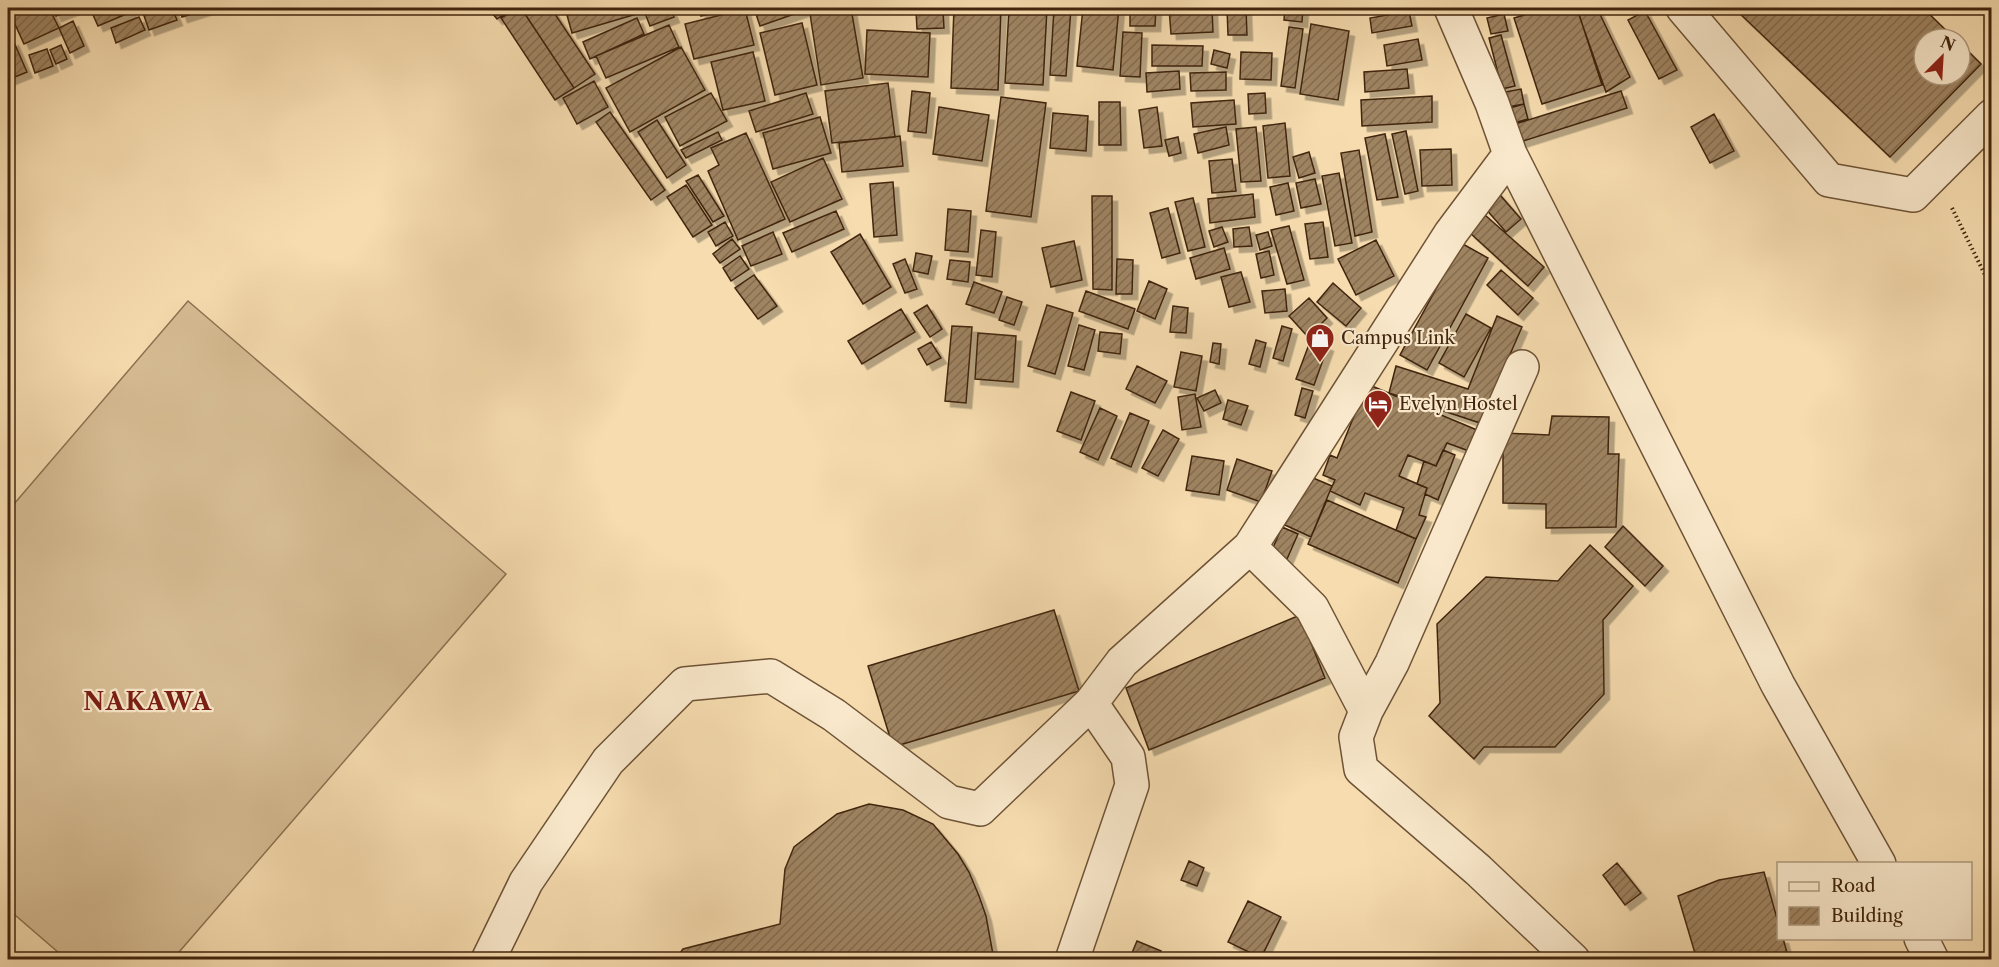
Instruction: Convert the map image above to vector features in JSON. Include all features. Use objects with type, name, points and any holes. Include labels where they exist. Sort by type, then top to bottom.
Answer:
[{"type":"street","points":[[1683,8],[1829,180],[1913,195],[1992,116]]},
{"type":"street","points":[[1459,9],[1510,154],[1778,685],[1878,862]]},
{"type":"street","points":[[488,960],[526,882],[608,761],[685,684],[771,676],[834,715],[949,802],[980,809],[1091,703],[1122,662],[1250,546],[1451,233],[1510,154]]},
{"type":"street","points":[[1522,367],[1392,663],[1366,711],[1356,737],[1361,769],[1478,870],[1573,960]]},
{"type":"street","points":[[1250,546],[1312,608],[1366,711]]},
{"type":"street","points":[[1072,960],[1132,785],[1128,757],[1091,703]]},
{"type":"street","points":[[1922,940],[1932,960]]},
{"type":"path","points":[[1935,173],[1992,289]]},
{"type":"shaded area","points":[[188,301],[506,574],[173,959],[66,959],[8,909],[8,511]]},
{"type":"building","points":[[15,8],[49,8],[59,28],[24,44],[9,11]]},
{"type":"building","points":[[52,8],[77,8],[56,16]]},
{"type":"building","points":[[90,8],[129,8],[131,12],[98,26]]},
{"type":"building","points":[[172,8],[177,20],[149,30],[142,10]]},
{"type":"building","points":[[179,8],[208,8],[208,9],[182,17]]},
{"type":"building","points":[[488,8],[513,8],[497,19]]},
{"type":"building","points":[[521,8],[574,88],[555,100],[501,18]]},
{"type":"building","points":[[521,8],[551,8],[595,74],[574,88]]},
{"type":"building","points":[[565,8],[638,8],[640,13],[572,33]]},
{"type":"building","points":[[643,8],[670,8],[674,17],[650,26]]},
{"type":"building","points":[[699,8],[736,8],[701,16]]},
{"type":"building","points":[[754,8],[802,8],[803,11],[760,26]]},
{"type":"building","points":[[851,8],[863,78],[821,85],[810,14]]},
{"type":"building","points":[[954,8],[1001,8],[998,90],[951,88]]},
{"type":"building","points":[[1009,8],[1047,8],[1043,85],[1005,83]]},
{"type":"building","points":[[1054,8],[1071,8],[1066,76],[1050,75]]},
{"type":"building","points":[[1083,8],[1119,8],[1113,70],[1077,66]]},
{"type":"building","points":[[1130,8],[1156,8],[1155,26],[1130,26]]},
{"type":"building","points":[[1169,8],[1212,8],[1213,32],[1171,34]]},
{"type":"building","points":[[1227,8],[1246,8],[1247,35],[1228,35]]},
{"type":"building","points":[[1285,8],[1303,8],[1302,22],[1284,20]]},
{"type":"building","points":[[1547,8],[1577,8],[1602,85],[1542,104],[1514,18]]},
{"type":"building","points":[[1597,8],[1630,77],[1606,92],[1579,15]]},
{"type":"building","points":[[1734,8],[1923,8],[1943,27],[1912,27],[1912,87],[1958,87],[1890,157]]},
{"type":"building","points":[[745,9],[754,45],[694,59],[685,24]]},
{"type":"building","points":[[943,10],[944,28],[917,29],[916,11]]},
{"type":"building","points":[[1409,11],[1412,26],[1372,33],[1370,18]]},
{"type":"building","points":[[1645,11],[1677,70],[1659,79],[1628,20]]},
{"type":"building","points":[[1504,14],[1508,31],[1491,34],[1487,18]]},
{"type":"building","points":[[139,17],[145,30],[116,43],[111,28]]},
{"type":"building","points":[[637,18],[644,34],[590,59],[583,42]]},
{"type":"building","points":[[73,21],[84,46],[70,53],[59,28]]},
{"type":"building","points":[[802,23],[817,85],[775,95],[760,33]]},
{"type":"building","points":[[1311,24],[1349,31],[1338,100],[1300,94]]},
{"type":"building","points":[[669,25],[679,47],[606,78],[596,56]]},
{"type":"building","points":[[1289,27],[1303,29],[1295,88],[1281,86]]},
{"type":"building","points":[[867,30],[930,33],[928,77],[865,74]]},
{"type":"building","points":[[1123,32],[1142,33],[1140,77],[1120,76]]},
{"type":"building","points":[[1501,35],[1515,86],[1502,89],[1489,38]]},
{"type":"building","points":[[1418,39],[1422,60],[1387,66],[1384,45]]},
{"type":"building","points":[[13,40],[27,72],[10,79],[8,43]]},
{"type":"building","points":[[61,45],[67,59],[56,64],[50,50]]},
{"type":"building","points":[[1152,45],[1203,46],[1202,66],[1152,66]]},
{"type":"building","points":[[681,47],[705,90],[630,132],[606,88]]},
{"type":"building","points":[[47,49],[53,66],[35,73],[29,55]]},
{"type":"building","points":[[1214,50],[1230,54],[1227,68],[1211,64]]},
{"type":"building","points":[[753,52],[765,101],[723,110],[711,62]]},
{"type":"building","points":[[1241,52],[1272,53],[1271,80],[1240,79]]},
{"type":"building","points":[[1972,55],[1981,64],[1972,73]]},
{"type":"building","points":[[1407,69],[1409,88],[1365,92],[1364,72]]},
{"type":"building","points":[[1179,71],[1180,89],[1147,92],[1146,73]]},
{"type":"building","points":[[1226,72],[1226,90],[1191,91],[1190,73]]},
{"type":"building","points":[[594,81],[608,107],[577,124],[563,98]]},
{"type":"building","points":[[888,83],[895,137],[832,143],[825,91]]},
{"type":"building","points":[[1521,89],[1524,104],[1508,107],[1505,92]]},
{"type":"building","points":[[912,91],[930,93],[926,133],[908,131]]},
{"type":"building","points":[[1621,91],[1627,108],[1517,143],[1512,125]]},
{"type":"building","points":[[711,93],[727,121],[680,146],[665,117]]},
{"type":"building","points":[[806,93],[813,114],[756,132],[749,111]]},
{"type":"building","points":[[1265,93],[1266,113],[1249,114],[1248,94]]},
{"type":"building","points":[[1432,96],[1432,122],[1362,126],[1361,100]]},
{"type":"building","points":[[1001,97],[1046,103],[1031,217],[986,211]]},
{"type":"building","points":[[1234,100],[1236,124],[1193,127],[1191,103]]},
{"type":"building","points":[[1099,102],[1120,102],[1121,145],[1099,145]]},
{"type":"building","points":[[1524,104],[1528,119],[1514,123],[1510,108]]},
{"type":"building","points":[[939,107],[989,115],[982,161],[933,154]]},
{"type":"building","points":[[1157,107],[1162,146],[1144,148],[1139,110]]},
{"type":"building","points":[[610,112],[665,190],[651,200],[596,122]]},
{"type":"building","points":[[1053,113],[1088,116],[1086,151],[1050,148]]},
{"type":"building","points":[[1714,114],[1734,151],[1710,163],[1691,127]]},
{"type":"building","points":[[820,117],[831,153],[773,169],[763,133]]},
{"type":"building","points":[[657,120],[686,165],[667,178],[638,132]]},
{"type":"building","points":[[1285,123],[1290,176],[1268,178],[1263,126]]},
{"type":"building","points":[[1226,127],[1229,145],[1198,153],[1194,134]]},
{"type":"building","points":[[1256,127],[1261,181],[1241,182],[1236,129]]},
{"type":"building","points":[[1406,131],[1418,191],[1405,194],[1392,134]]},
{"type":"building","points":[[718,132],[722,140],[686,158],[681,150]]},
{"type":"building","points":[[746,133],[785,219],[738,240],[708,171],[719,165],[711,148]]},
{"type":"building","points":[[1385,134],[1398,197],[1377,200],[1365,138]]},
{"type":"building","points":[[900,136],[903,166],[842,172],[839,143]]},
{"type":"building","points":[[1178,137],[1181,153],[1169,156],[1165,140]]},
{"type":"building","points":[[1451,149],[1452,185],[1422,186],[1420,150]]},
{"type":"building","points":[[1359,150],[1372,232],[1355,236],[1341,153]]},
{"type":"building","points":[[1309,152],[1315,173],[1299,178],[1293,157]]},
{"type":"building","points":[[823,158],[842,199],[790,222],[771,182]]},
{"type":"building","points":[[1232,159],[1236,191],[1212,193],[1209,161]]},
{"type":"building","points":[[1339,173],[1352,243],[1335,246],[1322,176]]},
{"type":"building","points":[[698,175],[724,216],[713,222],[686,181]]},
{"type":"building","points":[[1315,179],[1321,204],[1301,208],[1296,183]]},
{"type":"building","points":[[893,182],[897,235],[874,237],[870,184]]},
{"type":"building","points":[[1288,183],[1294,211],[1276,215],[1270,187]]},
{"type":"building","points":[[686,185],[712,225],[693,237],[667,197]]},
{"type":"building","points":[[1493,187],[1521,219],[1506,232],[1478,200]]},
{"type":"building","points":[[1253,194],[1255,217],[1210,223],[1208,199]]},
{"type":"building","points":[[1092,196],[1112,196],[1112,290],[1093,289]]},
{"type":"building","points":[[1193,198],[1205,247],[1188,251],[1175,202]]},
{"type":"building","points":[[1168,208],[1180,253],[1162,258],[1150,213]]},
{"type":"building","points":[[948,209],[971,211],[968,252],[945,250]]},
{"type":"building","points":[[836,211],[844,229],[792,252],[783,233]]},
{"type":"building","points":[[1485,215],[1544,267],[1528,286],[1469,232]]},
{"type":"building","points":[[725,222],[733,236],[716,246],[708,232]]},
{"type":"building","points":[[1323,222],[1328,257],[1310,259],[1305,224]]},
{"type":"building","points":[[1289,226],[1304,280],[1287,284],[1271,230]]},
{"type":"building","points":[[1222,227],[1228,242],[1214,247],[1209,231]]},
{"type":"building","points":[[1249,227],[1252,246],[1234,247],[1233,229]]},
{"type":"building","points":[[981,230],[996,232],[992,277],[976,275]]},
{"type":"building","points":[[773,232],[782,254],[751,266],[742,246]]},
{"type":"building","points":[[1268,232],[1272,246],[1260,250],[1256,235]]},
{"type":"building","points":[[860,234],[891,287],[863,304],[831,252]]},
{"type":"building","points":[[732,239],[740,249],[720,263],[713,254]]},
{"type":"building","points":[[1376,240],[1394,276],[1356,295],[1338,259]]},
{"type":"building","points":[[1074,241],[1082,280],[1051,287],[1042,248]]},
{"type":"building","points":[[1461,243],[1488,258],[1427,370],[1400,355]]},
{"type":"building","points":[[1224,248],[1230,269],[1196,279],[1190,258]]},
{"type":"building","points":[[1269,251],[1274,275],[1261,278],[1256,254]]},
{"type":"building","points":[[916,253],[932,256],[928,274],[913,271]]},
{"type":"building","points":[[740,256],[749,269],[731,281],[723,268]]},
{"type":"building","points":[[905,259],[917,289],[905,293],[893,264]]},
{"type":"building","points":[[1117,259],[1133,260],[1132,294],[1116,294]]},
{"type":"building","points":[[950,260],[970,262],[968,282],[947,279]]},
{"type":"building","points":[[1501,270],[1533,298],[1518,315],[1487,285]]},
{"type":"building","points":[[1241,272],[1250,302],[1229,307],[1221,277]]},
{"type":"building","points":[[754,275],[777,306],[758,319],[735,288]]},
{"type":"building","points":[[1149,281],[1167,289],[1155,319],[1137,311]]},
{"type":"building","points":[[974,282],[1002,292],[994,313],[966,304]]},
{"type":"building","points":[[1333,283],[1361,308],[1346,326],[1317,302]]},
{"type":"building","points":[[1285,289],[1287,311],[1265,313],[1262,291]]},
{"type":"building","points":[[1086,291],[1135,309],[1128,329],[1079,311]]},
{"type":"building","points":[[1007,297],[1022,302],[1014,325],[999,320]]},
{"type":"building","points":[[1309,298],[1327,318],[1308,337],[1289,316]]},
{"type":"building","points":[[927,305],[942,329],[930,337],[914,313]]},
{"type":"building","points":[[1047,305],[1073,313],[1055,374],[1028,366]]},
{"type":"building","points":[[1173,306],[1188,308],[1186,333],[1170,332]]},
{"type":"building","points":[[901,309],[915,332],[862,364],[848,341]]},
{"type":"building","points":[[1466,314],[1491,328],[1464,377],[1439,363]]},
{"type":"building","points":[[1497,316],[1522,327],[1480,423],[1389,393],[1396,366],[1468,389]]},
{"type":"building","points":[[1079,325],[1095,330],[1084,370],[1068,366]]},
{"type":"building","points":[[952,326],[972,327],[966,403],[945,401]]},
{"type":"building","points":[[1282,326],[1292,329],[1283,361],[1273,358]]},
{"type":"building","points":[[1100,332],[1122,334],[1120,354],[1098,351]]},
{"type":"building","points":[[978,333],[1016,336],[1013,382],[975,379]]},
{"type":"building","points":[[1311,339],[1328,346],[1314,385],[1296,379]]},
{"type":"building","points":[[1256,340],[1266,343],[1260,367],[1249,364]]},
{"type":"building","points":[[931,342],[941,358],[927,365],[918,349]]},
{"type":"building","points":[[1213,343],[1221,344],[1219,364],[1210,362]]},
{"type":"building","points":[[1181,352],[1202,356],[1196,391],[1174,387]]},
{"type":"building","points":[[1137,366],[1167,381],[1155,403],[1126,389]]},
{"type":"building","points":[[1367,384],[1477,430],[1469,451],[1447,443],[1436,466],[1408,455],[1399,476],[1427,488],[1419,515],[1426,517],[1416,539],[1396,530],[1404,508],[1365,493],[1360,505],[1330,491],[1335,480],[1323,475],[1330,455],[1337,458]]},
{"type":"building","points":[[1302,388],[1313,391],[1305,418],[1295,415]]},
{"type":"building","points":[[1215,390],[1221,403],[1204,411],[1197,398]]},
{"type":"building","points":[[1071,392],[1095,401],[1081,440],[1057,431]]},
{"type":"building","points":[[1195,394],[1201,427],[1182,430],[1178,397]]},
{"type":"building","points":[[1228,400],[1248,406],[1241,425],[1223,419]]},
{"type":"building","points":[[1100,408],[1117,416],[1098,460],[1080,452]]},
{"type":"building","points":[[1130,413],[1149,421],[1131,467],[1111,458]]},
{"type":"building","points":[[1552,416],[1609,417],[1608,454],[1619,454],[1616,527],[1546,528],[1546,504],[1503,503],[1503,433],[1549,435]]},
{"type":"building","points":[[1163,430],[1179,439],[1158,476],[1142,468]]},
{"type":"building","points":[[1443,450],[1455,455],[1438,500],[1425,494],[1427,488],[1417,484],[1424,461],[1436,466]]},
{"type":"building","points":[[1192,456],[1224,461],[1219,495],[1186,490]]},
{"type":"building","points":[[1237,459],[1272,471],[1261,502],[1227,490]]},
{"type":"building","points":[[1306,475],[1332,486],[1311,537],[1285,525]]},
{"type":"building","points":[[1327,500],[1416,539],[1398,583],[1308,544]]},
{"type":"building","points":[[1623,526],[1663,566],[1645,586],[1605,547]]},
{"type":"building","points":[[1282,527],[1298,534],[1287,559],[1271,552]]},
{"type":"building","points":[[1590,545],[1633,586],[1603,620],[1604,694],[1555,747],[1484,747],[1474,759],[1429,716],[1440,703],[1437,624],[1486,577],[1558,581]]},
{"type":"building","points":[[1054,610],[1079,691],[893,747],[868,666]]},
{"type":"building","points":[[1300,615],[1325,678],[1149,750],[1126,688]]},
{"type":"building","points":[[869,804],[903,810],[933,824],[958,854],[969,872],[986,916],[994,960],[675,960],[683,949],[780,924],[785,869],[794,847],[837,814]]},
{"type":"building","points":[[1189,861],[1204,868],[1197,886],[1181,880]]},
{"type":"building","points":[[1617,863],[1641,893],[1625,905],[1603,875]]},
{"type":"building","points":[[1764,872],[1777,918],[1777,940],[1784,940],[1789,960],[1697,960],[1678,896],[1719,880]]},
{"type":"building","points":[[1248,901],[1281,917],[1261,958],[1228,942]]},
{"type":"building","points":[[1137,941],[1161,951],[1157,960],[1129,960]]},
{"type":"building","points":[[634,954],[654,960],[605,960],[615,955]]},
{"type":"place","name":"Campus Link","points":[[1320,364]]},
{"type":"place","name":"Evelyn Hostel","points":[[1378,430]]},
{"type":"district","name":"NAKAWA","points":[[148,701]]}]
